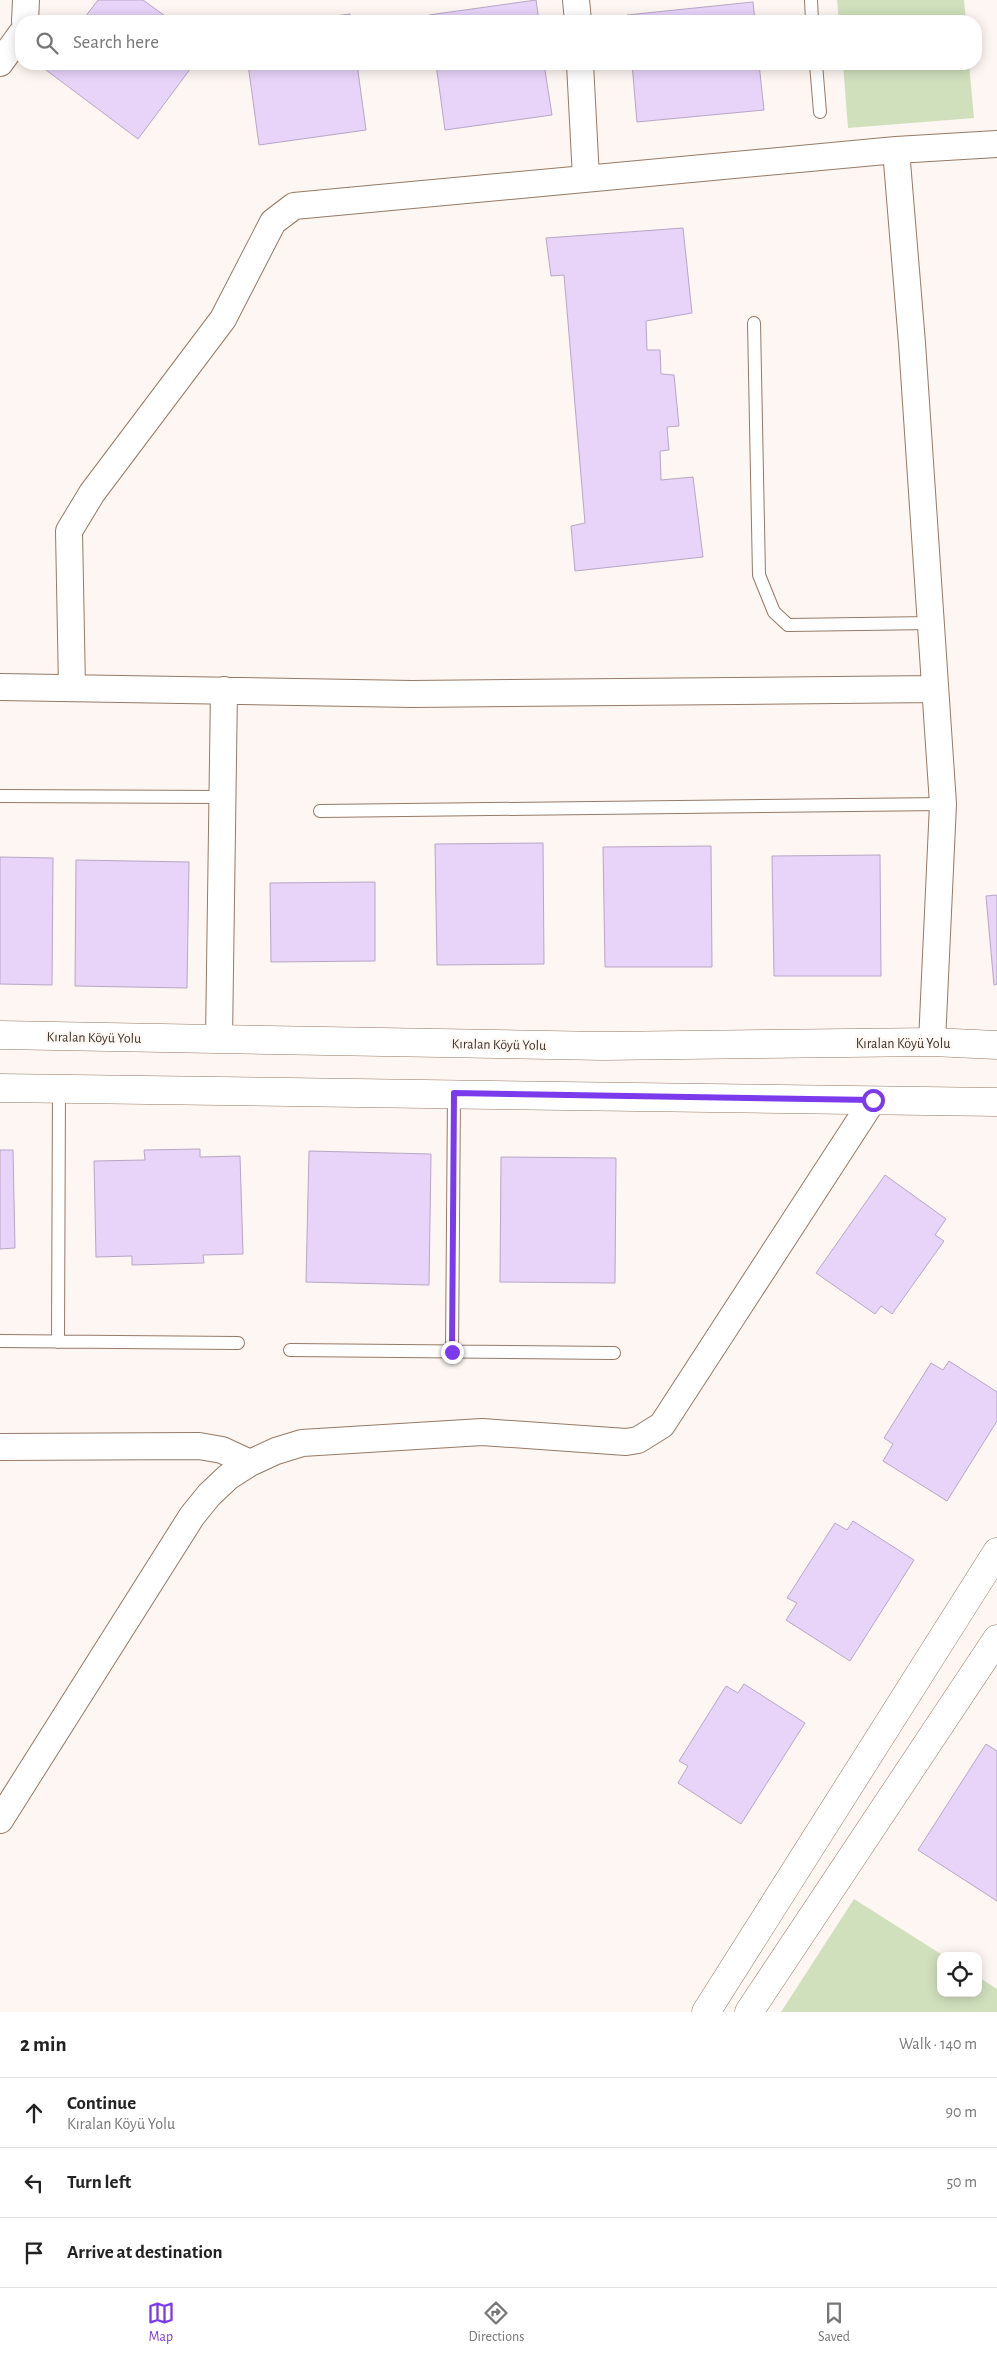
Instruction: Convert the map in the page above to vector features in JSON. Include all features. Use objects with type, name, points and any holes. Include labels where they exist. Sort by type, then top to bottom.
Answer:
[{"type":"street","points":[[25,15],[26,0]]},
{"type":"street","points":[[576,0],[577,15]]},
{"type":"street","points":[[0,63],[15,42]]},
{"type":"street","points":[[580,70],[586,178]]},
{"type":"street","points":[[72,688],[70,531],[92,493],[223,319],[272,222],[294,206],[896,150],[997,144]]},
{"type":"street","points":[[896,150],[912,343],[943,804],[932,1042]]},
{"type":"street","points":[[0,687],[422,694],[935,689]]},
{"type":"street","points":[[219,1039],[224,690]]},
{"type":"street","name":"Kıralan Köyü Yolu","points":[[0,1035],[602,1046],[932,1042],[997,1045]]},
{"type":"street","points":[[0,1088],[997,1102]]},
{"type":"street","points":[[0,1820],[192,1516],[215,1489],[250,1463],[276,1451],[302,1443],[482,1432],[614,1443],[638,1440],[651,1434],[662,1425],[873,1100]]},
{"type":"street","points":[[0,1447],[200,1446],[222,1450],[250,1463]]},
{"type":"street","points":[[706,2012],[997,1552]]},
{"type":"street","points":[[749,2012],[997,1640]]},
{"type":"lane","points":[[811,0],[812,15]]},
{"type":"lane","points":[[816,70],[820,112]]},
{"type":"lane","points":[[754,323],[760,575],[774,612],[788,625],[931,623]]},
{"type":"lane","points":[[0,796],[222,797]]},
{"type":"lane","points":[[320,812],[943,804]]},
{"type":"lane","points":[[58,1342],[59,1088]]},
{"type":"lane","points":[[452,1352],[454,1093]]},
{"type":"lane","points":[[0,1341],[238,1343]]},
{"type":"lane","points":[[290,1350],[614,1354]]},
{"type":"green space","points":[[837,0],[964,0],[965,15],[838,15]]},
{"type":"green space","points":[[843,70],[970,70],[974,118],[848,128]]},
{"type":"green space","points":[[854,1899],[938,1952],[937,1997],[982,1997],[982,1980],[997,1989],[997,2012],[781,2012]]},
{"type":"building","points":[[98,0],[143,0],[164,15],[87,15]]},
{"type":"building","points":[[536,0],[538,15],[429,15]]},
{"type":"building","points":[[753,2],[754,15],[627,15]]},
{"type":"building","points":[[46,70],[190,70],[138,139]]},
{"type":"building","points":[[249,70],[358,70],[366,130],[259,145]]},
{"type":"building","points":[[437,70],[545,70],[552,115],[445,130]]},
{"type":"building","points":[[633,70],[760,70],[764,110],[637,122]]},
{"type":"building","points":[[683,228],[692,313],[646,321],[647,350],[660,350],[661,374],[674,375],[679,426],[667,427],[669,450],[660,451],[661,480],[693,477],[703,557],[575,571],[571,526],[585,523],[564,275],[551,276],[546,238]]},
{"type":"building","points":[[543,843],[544,964],[437,965],[435,844]]},
{"type":"building","points":[[711,846],[712,967],[605,967],[603,847]]},
{"type":"building","points":[[880,855],[881,976],[774,976],[772,856]]},
{"type":"building","points":[[0,857],[53,858],[52,985],[0,984]]},
{"type":"building","points":[[76,860],[189,862],[187,988],[75,986]]},
{"type":"building","points":[[375,882],[375,961],[271,962],[270,883]]},
{"type":"building","points":[[997,895],[997,984],[994,985],[986,896]]},
{"type":"building","points":[[200,1149],[200,1157],[240,1156],[243,1254],[203,1255],[204,1263],[132,1265],[132,1256],[96,1257],[94,1161],[145,1160],[144,1150]]},
{"type":"building","points":[[0,1150],[13,1150],[15,1248],[0,1249]]},
{"type":"building","points":[[309,1151],[431,1154],[429,1285],[306,1282]]},
{"type":"building","points":[[501,1157],[616,1158],[615,1283],[500,1282]]},
{"type":"building","points":[[885,1175],[946,1219],[935,1235],[944,1241],[892,1314],[881,1306],[875,1314],[816,1273]]},
{"type":"building","points":[[949,1361],[997,1392],[997,1421],[947,1501],[883,1461],[893,1444],[884,1438],[931,1363],[943,1370]]},
{"type":"building","points":[[853,1521],[914,1560],[850,1661],[786,1620],[797,1603],[787,1598],[835,1523],[847,1530]]},
{"type":"building","points":[[744,1684],[805,1723],[741,1824],[678,1783],[688,1766],[679,1761],[726,1686],[738,1693]]},
{"type":"building","points":[[986,1744],[997,1751],[997,1901],[918,1850]]},
{"type":"route","points":[[452,1352],[454,1093],[873,1100]]}]
